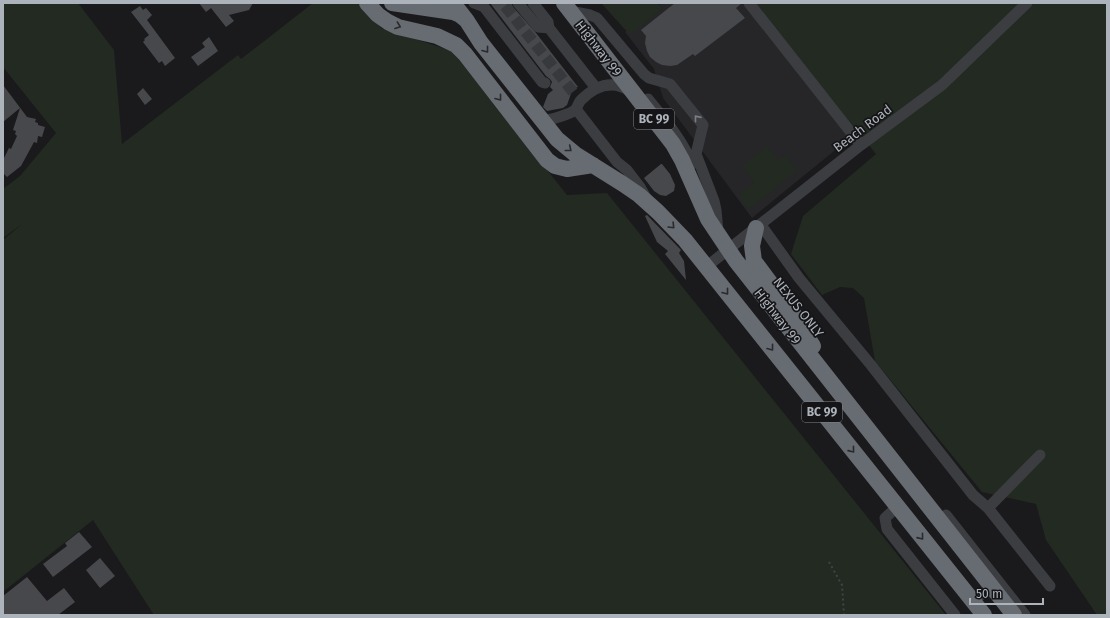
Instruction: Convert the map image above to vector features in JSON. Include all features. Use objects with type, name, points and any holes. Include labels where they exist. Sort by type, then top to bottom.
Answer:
[{"type":"highway","points":[[367,3],[378,15],[398,27],[437,36],[456,45],[465,54],[547,160],[555,166],[567,169],[592,165]]},
{"type":"highway","name":"BC 99","points":[[399,4],[433,5],[453,12],[459,11],[481,43],[539,118],[560,142],[574,154],[622,184],[649,204],[677,231],[706,266]]},
{"type":"highway","name":"Highway 99","points":[[571,6],[678,150],[703,209],[727,245],[848,404],[1014,615]]},
{"type":"highway","points":[[758,226],[753,238],[752,246],[754,261],[795,316],[848,404]]},
{"type":"highway","name":"Highway 99","points":[[706,266],[984,615]]},
{"type":"street","points":[[474,3],[484,7],[542,82],[545,83]]},
{"type":"street","points":[[518,3],[538,27],[549,28]]},
{"type":"street","points":[[534,3],[548,22],[549,28],[596,88]]},
{"type":"street","points":[[749,3],[861,145]]},
{"type":"street","name":"Beach Road","points":[[706,266],[727,245],[758,226],[861,145],[942,85],[1027,3]]},
{"type":"street","points":[[571,6],[590,7],[600,12],[650,71],[654,74],[674,80],[679,92]]},
{"type":"street","points":[[571,6],[594,16],[602,22],[646,77],[670,84],[703,125],[696,154],[714,202],[717,220],[727,245]]},
{"type":"street","name":"NEXUS ONLY","points":[[571,6],[681,141],[690,158],[703,192],[717,220],[727,245],[816,351],[1025,615]]},
{"type":"street","points":[[539,118],[548,120],[572,113],[578,105],[596,88],[604,85],[619,86],[628,89],[635,94]]},
{"type":"street","points":[[573,92],[578,105],[617,162],[627,170],[640,187],[649,204]]},
{"type":"street","points":[[758,226],[871,365],[973,495],[988,508],[1050,586]]},
{"type":"street","points":[[988,508],[1040,455]]},
{"type":"street","points":[[897,506],[884,518],[887,529],[955,615]]},
{"type":"street","points":[[973,601],[992,586]]},
{"type":"path","points":[[830,562],[842,585],[844,615]]},
{"type":"shaded area","points":[[3,3],[78,3],[114,50],[122,144],[238,55],[241,59],[313,3],[361,3],[381,28],[452,51],[567,195],[607,193],[946,615],[154,615],[93,520],[3,592],[3,240],[22,224],[3,238],[3,189],[20,176],[56,133],[3,67]]},
{"type":"shaded area","points":[[595,3],[657,3],[663,8],[630,35],[602,4]]},
{"type":"shaded area","points":[[662,3],[745,3],[850,138],[752,218],[663,98],[654,69],[625,32]]},
{"type":"shaded area","points":[[754,3],[1107,3],[1107,615],[1097,615],[1046,540],[1036,504],[982,492],[875,361],[864,298],[853,288],[840,287],[822,295],[791,254],[803,216],[876,154]]},
{"type":"shaded area","points":[[767,146],[778,160],[785,155],[797,170],[749,209],[738,195],[754,182],[742,166]]},
{"type":"building","points":[[199,3],[253,3],[249,10],[229,15],[234,21],[226,27],[211,8],[206,12]]},
{"type":"building","points":[[490,3],[511,3],[578,87],[573,88],[567,105],[563,108],[547,111],[543,107],[548,94],[553,90],[550,87],[552,82]]},
{"type":"building","points":[[675,3],[742,3],[736,8],[745,18],[695,56],[693,54],[677,65],[662,65],[650,57],[645,43],[646,36],[641,30]]},
{"type":"building","points":[[140,6],[143,10],[146,8],[152,15],[147,20],[175,58],[165,66],[162,61],[159,63],[143,42],[149,35],[131,12]]},
{"type":"building","points":[[209,37],[218,51],[198,66],[191,57],[205,47],[202,43]]},
{"type":"building","points":[[3,85],[27,117],[36,119],[35,122],[38,123],[38,125],[45,127],[42,137],[38,136],[37,143],[34,142],[21,166],[7,177],[3,173],[3,160],[9,148],[11,149],[17,136],[15,134],[16,131],[13,130],[20,108],[3,122]]},
{"type":"building","points":[[143,88],[152,99],[145,105],[137,94]]},
{"type":"building","points":[[661,164],[670,174],[675,185],[674,191],[666,196],[660,195],[654,191],[644,178]]},
{"type":"building","points":[[647,215],[681,250],[679,253],[684,261],[686,280],[665,254],[668,251],[657,242],[645,216]]},
{"type":"building","points":[[79,532],[92,547],[53,577],[43,564],[67,546],[65,543]]},
{"type":"building","points":[[100,558],[115,576],[100,588],[86,570]]},
{"type":"building","points":[[27,577],[47,601],[64,588],[75,602],[58,615],[3,615],[3,596]]},
{"type":"tunnel","points":[[505,6],[573,92]]}]
